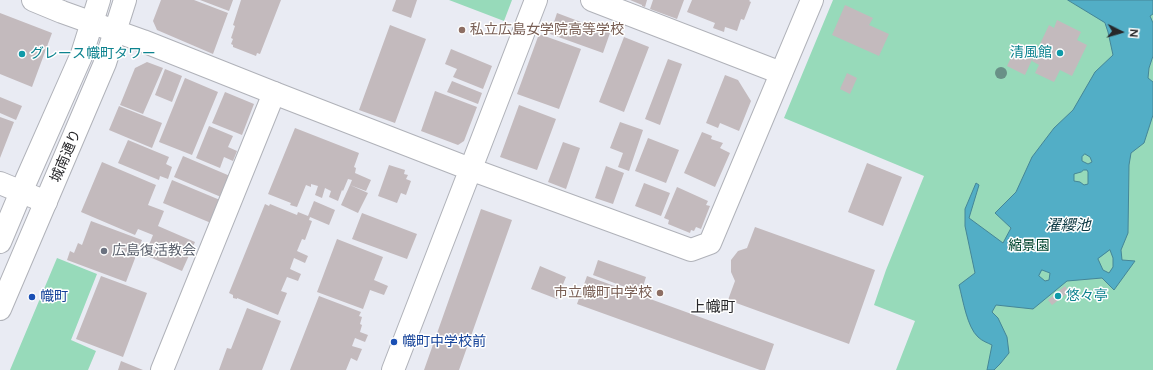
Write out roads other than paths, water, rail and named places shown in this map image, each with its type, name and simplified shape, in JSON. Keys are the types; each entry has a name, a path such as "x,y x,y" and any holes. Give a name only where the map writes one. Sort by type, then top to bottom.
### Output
{"street":[{"path":"33,0 143,41 470,169 690,250 710,243 812,0"},
{"name":"城南通り","path":"0,242 82,54 99,0"},
{"name":"城南通り","path":"0,309 105,63 125,0"},
{"path":"393,370 536,0"},
{"path":"592,0 781,72"},
{"path":"162,370 274,93"},
{"path":"0,183 46,202"}],"water":[{"name":"濯纓池","path":"1068,0 1153,0 1153,14 1150,16 1153,23 1153,56 1149,68 1148,78 1153,82 1153,115 1144,143 1131,153 1129,165 1128,233 1121,250 1122,260 1135,261 1114,290 1102,278 1067,281 1033,309 996,305 992,312 998,318 1007,337 1009,353 994,370 987,370 992,345 983,341 974,333 966,313 959,285 975,273 965,226 965,209 976,183 979,185 969,218 1003,243 1011,228 995,213 1016,192 1032,157 1054,128 1073,110 1095,72 1113,55 1105,23","holes":["1085,154 1090,157 1092,162 1088,164 1082,161 1082,157","1087,170 1088,184 1084,185 1080,182 1074,181 1074,174","1110,250 1113,258 1113,267 1109,273 1103,270 1098,259","1042,270 1050,273 1049,280 1045,281 1039,276"]}],"place":[{"name":"私立広島女学院高等学校","path":"462,30"},
{"name":"清風館","path":"1060,53"},
{"name":"グレース幟町タワー","path":"22,54"},
{"name":"広島復活教会","path":"104,251"},
{"name":"市立幟町中学校","path":"660,293"},
{"name":"悠々亭","path":"1058,296"},
{"name":"幟町","path":"32,297"},
{"name":"幟町中学校前","path":"394,342"}],"district":[{"name":"上幟町","path":"713,308"}],"park label":[{"name":"縮景園","path":"1029,246"}]}
